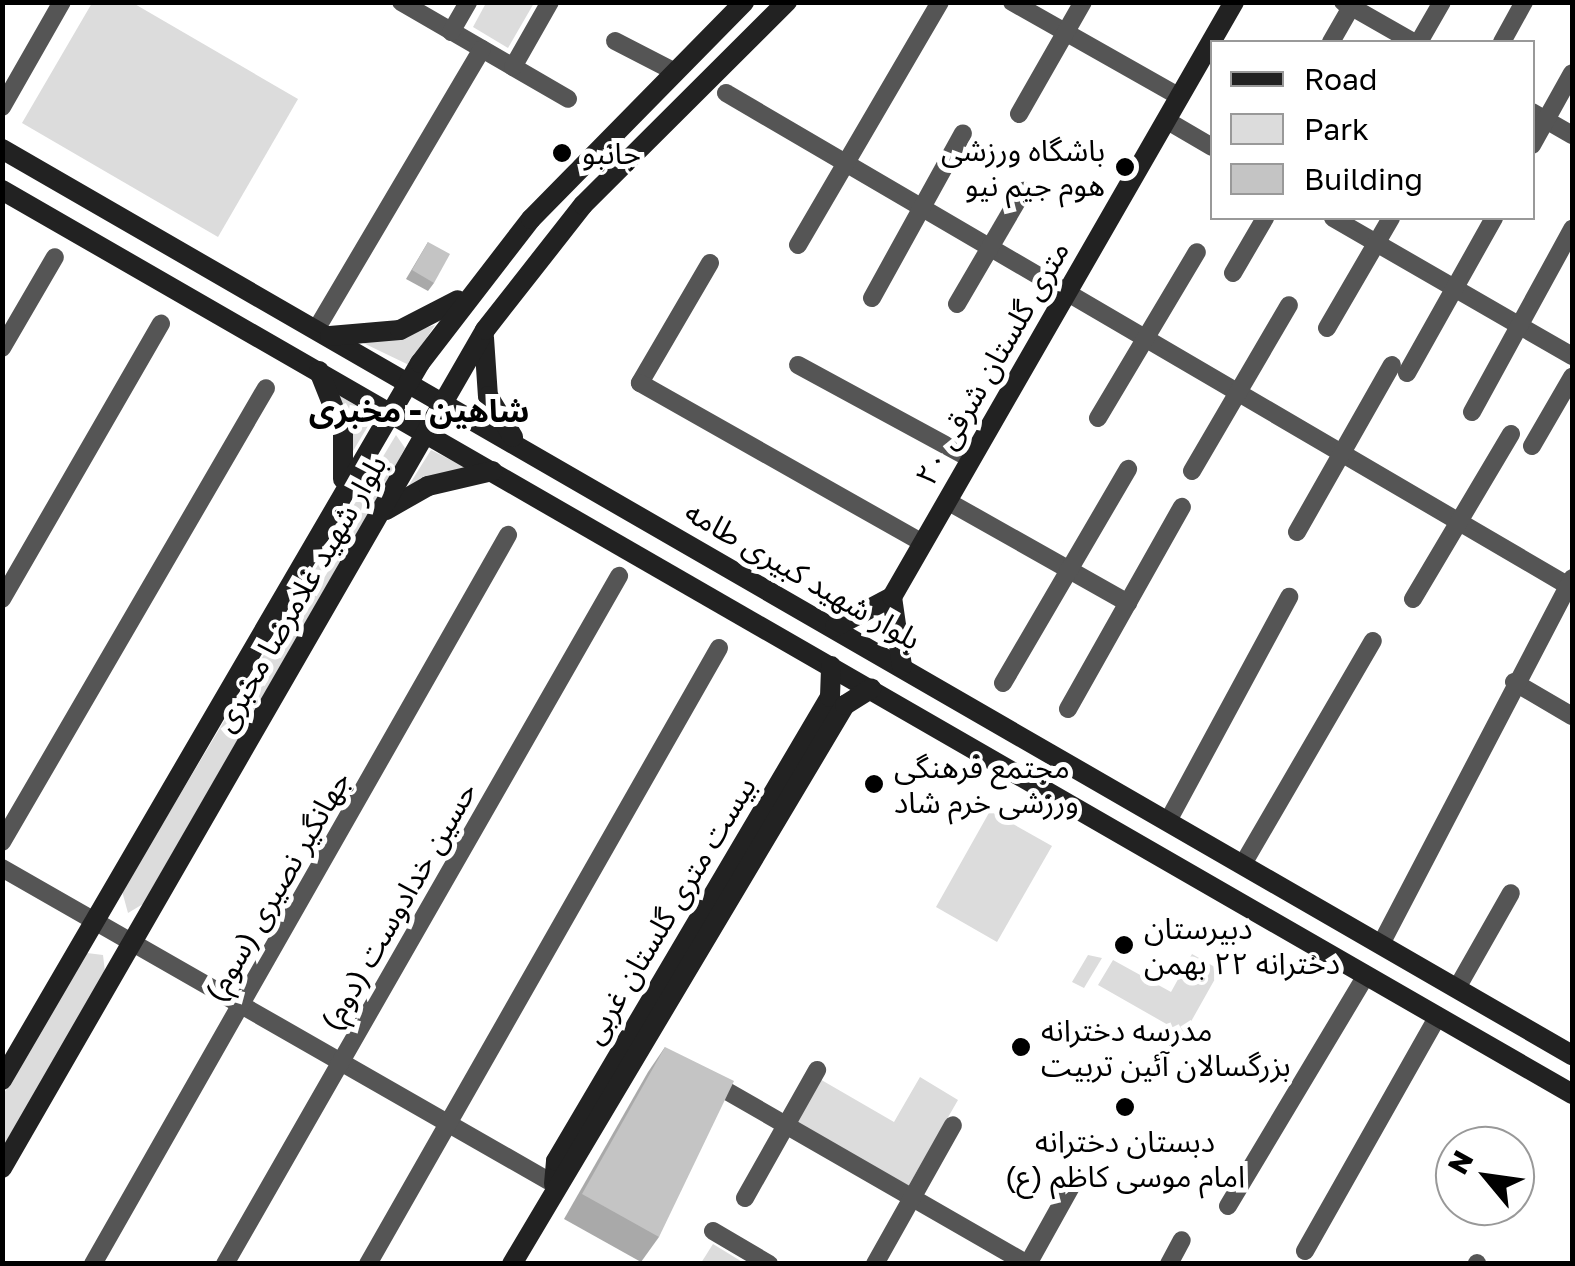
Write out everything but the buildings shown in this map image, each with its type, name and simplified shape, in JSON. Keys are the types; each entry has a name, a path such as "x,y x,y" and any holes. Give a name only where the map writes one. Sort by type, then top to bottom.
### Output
{"main road":[{"name":"بلوار شهید غلامرضا مخبری","path":"2,1080 96,922 340,490 408,380 472,290 673,71 744,2"},
{"name":"بلوار شهید غلامرضا مخبری","path":"2,1168 485,330 583,205 786,2"},
{"name":"۲۰ متری گلستان شرقی","path":"1212,40 1234,2"},
{"name":"۲۰ متری گلستان شرقی","path":"892,597 1210,44"},
{"name":"بلوار شهید کبیری طامه","path":"2,149 1572,1055"},
{"path":"2,190 1572,1094"},
{"path":"323,332 400,330 472,290"},
{"path":"485,330 488,396 516,443"},
{"path":"320,371 343,431 340,490"},
{"path":"380,514 428,486 492,471"},
{"path":"835,627 892,597 902,666"},
{"name":"بیست متری گلستان غربی","path":"645,1044 830,697 831,666"},
{"name":"بیست متری گلستان غربی","path":"512,1264 554,1184 645,1044 845,705 871,689"}],"street":[{"path":"2,106 62,2"},
{"path":"401,2 568,99"},
{"path":"452,32 468,2"},
{"path":"513,67 550,2"},
{"path":"798,244 940,2"},
{"path":"1012,2 1180,97"},
{"path":"1019,114 1083,2"},
{"path":"1417,40 1442,2"},
{"path":"1503,40 1524,2"},
{"path":"1332,40 1350,4 1413,40"},
{"path":"615,40 673,71"},
{"path":"323,332 482,49"},
{"path":"1572,73 1539,116 1572,135"},
{"path":"726,93 1458,522 1571,584 1514,682 1381,944"},
{"path":"1166,120 1210,147"},
{"path":"872,298 963,134"},
{"path":"957,304 1023,191"},
{"path":"1233,273 1265,220"},
{"path":"1337,220 1572,356"},
{"path":"1328,328 1390,220"},
{"path":"1296,532 1339,452 1399,369 1493,220"},
{"path":"1472,412 1570,235"},
{"path":"1098,418 1197,252"},
{"path":"2,348 56,257"},
{"path":"710,263 640,383 923,543"},
{"path":"1192,471 1288,305"},
{"path":"2,599 161,324"},
{"path":"798,365 971,459"},
{"path":"1532,446 1572,377"},
{"path":"2,842 266,388"},
{"path":"1413,599 1511,434"},
{"path":"1002,683 1128,469"},
{"path":"947,501 1128,604"},
{"path":"1068,709 1182,508"},
{"name":"جهانگیر نصیری (سوم)","path":"92,1264 508,535"},
{"name":"حسین خدادوست (دوم)","path":"225,1264 618,576"},
{"path":"1168,821 1290,597"},
{"path":"1243,864 1373,641"},
{"path":"368,1264 719,648"},
{"path":"1514,682 1572,716"},
{"path":"2,868 554,1184"},
{"path":"1456,988 1512,893"},
{"path":"1228,1206 1366,975"},
{"path":"1305,1251 1438,1016"},
{"path":"745,1198 817,1070"},
{"path":"692,1071 1028,1264 1072,1185"},
{"path":"874,1264 953,1125"},
{"path":"714,1231 769,1264"},
{"path":"1168,1264 1182,1240"}],"green space":[{"path":"92,3 133,3 298,99 218,237 22,123"},
{"path":"486,3 534,3 508,48 473,27"},
{"path":"435,325 409,365 357,340 395,337"},
{"path":"333,392 374,416 350,456"},
{"path":"396,435 405,448 395,467 143,904 128,913 122,891"},
{"path":"431,450 473,471 404,493"},
{"path":"990,811 1052,846 997,942 936,907"},
{"path":"87,953 103,955 105,972 3,1149 3,1095"},
{"path":"1192,954 1220,970 1184,1034 1098,985 1113,960 1171,992"},
{"path":"1088,955 1102,958 1084,988 1072,982"},
{"path":"920,1077 958,1100 906,1190 792,1124 818,1078 894,1122"},
{"path":"713,1244 744,1263 701,1263"}],"place":[{"name":"جانبو","path":"562,153"},
{"name":"باشگاه ورزشی هوم جیم نیو","path":"1125,167"},
{"name":"مجتمع فرهنگی ورزشی خرم شاد","path":"874,784"},
{"name":"دبیرستان دخترانه ۲۲ بهمن","path":"1124,945"},
{"name":"مدرسه دخترانه بزرگسالان آئین تربیت","path":"1021,1047"},
{"name":"دبستان دخترانه امام موسی کاظم (ع)","path":"1125,1107"}],"district":[{"name":"شاهین - مخبری","path":"419,410"}]}
